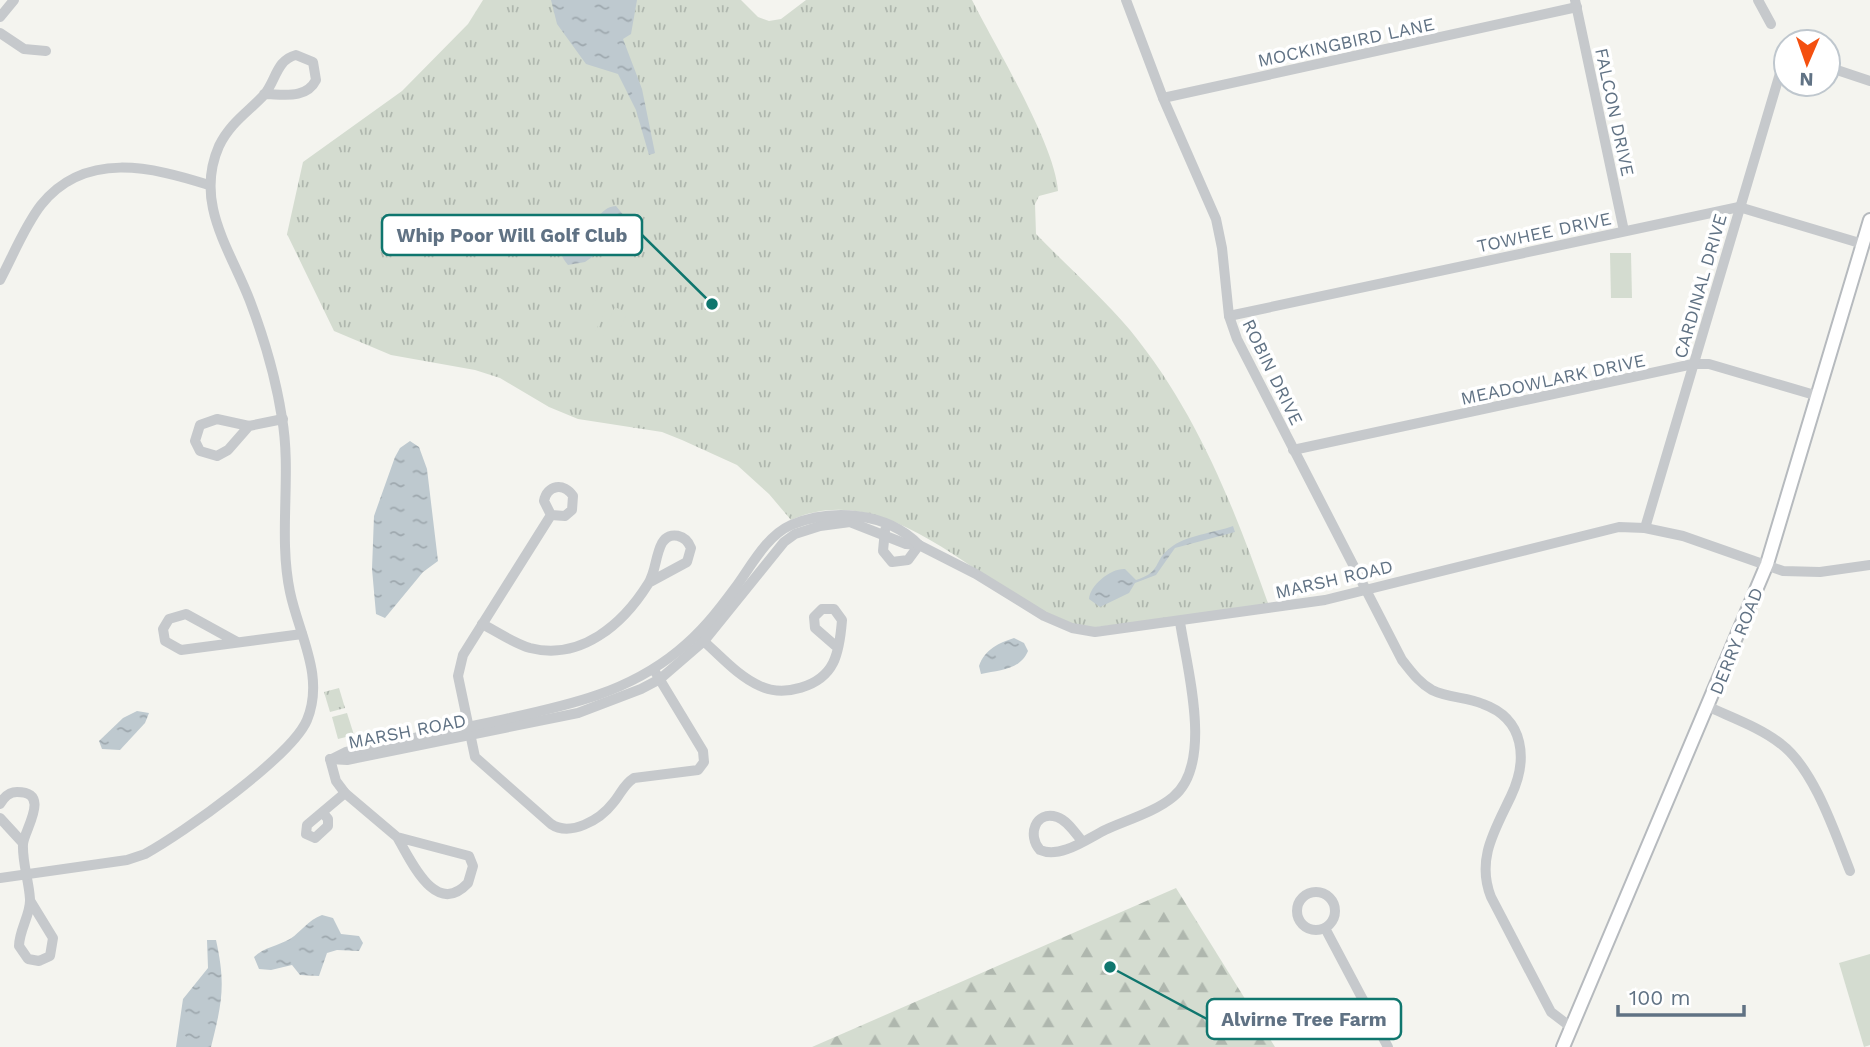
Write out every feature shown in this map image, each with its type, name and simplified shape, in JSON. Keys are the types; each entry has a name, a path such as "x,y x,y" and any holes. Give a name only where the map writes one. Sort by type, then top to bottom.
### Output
{"main road":[{"name":"DERRY ROAD","path":"1563,1047 1709,707 1767,564 1870,220"}],"street":[{"path":"0,17 14,0"},
{"name":"ROBIN DRIVE","path":"1126,0 1163,99 1216,219 1229,316 1237,338 1402,660 1419,680 1440,694 1482,703 1496,709 1515,728 1520,740 1522,765 1516,787 1488,847 1485,877 1491,897 1551,1012 1572,1028"},
{"path":"1758,0 1771,24"},
{"name":"MOCKINGBIRD LANE","path":"1163,99 1576,3"},
{"name":"FALCON DRIVE","path":"1576,3 1624,231"},
{"path":"0,33 24,49 46,51"},
{"path":"0,878 127,860 145,854 274,761 300,733 311,707 313,678 287,574 283,419 273,375 249,300 216,229 209,185 218,148 227,131 246,109 264,94 284,61 296,55 313,62 317,74 309,91 297,94 264,94"},
{"path":"1842,72 1870,81"},
{"name":"CARDINAL DRIVE","path":"1645,528 1772,98"},
{"path":"0,280 43,203 64,186 87,173 133,166 171,173 209,185"},
{"name":"TOWHEE DRIVE","path":"1229,316 1739,207 1863,244"},
{"name":"MEADOWLARK DRIVE","path":"1293,450 1693,364 1709,364 1818,396"},
{"path":"249,426 228,450 217,456 205,455 195,441 196,430 210,419 249,426 283,419"},
{"path":"551,515 482,624 460,666 458,687 467,731 480,765 555,827 573,829 611,807 626,783 634,778 692,773 701,766 705,756 657,674"},
{"name":"MARSH ROAD","path":"345,793 336,781 330,759 347,760 594,699 657,674 701,638 771,555 795,534 820,526 850,522 886,529 906,544 919,545 976,574 1044,617 1072,628 1095,632 1280,609 1604,529 1645,528 1700,541 1799,572 1870,565"},
{"path":"886,529 884,554 892,562 908,560 919,545"},
{"path":"482,624 529,648 567,650 601,636 629,609 650,582 663,542 671,536 685,539 691,553 687,562 650,582"},
{"path":"237,642 186,614 169,619 163,629 165,641 175,649 237,642 302,634"},
{"path":"1082,841 1064,821 1053,816 1041,819 1034,828 1033,840 1046,852 1058,852 1082,841 1167,802 1189,778 1196,743 1180,622"},
{"path":"701,638 752,682 780,691 801,688 820,677 833,662 838,648"},
{"path":"1709,707 1772,737 1794,756 1823,807 1850,870"},
{"path":"0,803 5,796 16,792 27,795 35,804 34,817 23,843 27,874 31,902 53,939 50,956 39,961 24,956 19,946 31,902"},
{"path":"323,813 345,793 397,837 433,890 448,894 468,883 473,866 466,854 397,837"},
{"path":"0,818 23,843"},
{"path":"1323,893 1332,900 1335,911 1326,930 1308,929 1299,920 1297,907 1303,897 1323,893"},
{"path":"1326,930 1388,1047"}],"green space":[{"path":"483,0 741,0 758,17 769,21 781,19 806,0 972,0 1036,122 1054,171 1058,191 1039,196 1035,204 1036,234 1130,330 1175,394 1212,462 1269,606 1089,628 1053,616 1016,596 944,548 907,528 870,514 831,510 791,520 769,494 737,465 682,440 662,432 578,419 549,407 500,378 475,370 391,355 334,331 287,234 303,162 402,91 468,24"},
{"path":"1610,253 1631,253 1632,298 1611,298"},
{"path":"596,299 608,305 595,332 583,326"},
{"path":"615,307 627,313 615,340 602,335"},
{"path":"339,688 345,708 330,712 324,692"},
{"path":"347,713 354,735 338,739 332,717"},
{"path":"1176,888 1275,1047 812,1047"},
{"path":"1870,954 1870,1045 1864,1047 1839,963"}],"water":[{"path":"551,0 637,0 631,34 623,39 642,89 655,153 649,155 636,110 618,74 586,64 557,24"},
{"path":"616,206 629,222 630,238 609,245 585,262 568,265 560,247 562,240 605,210"},
{"path":"410,441 419,447 427,469 438,561 423,572 385,618 376,614 372,569 374,516 395,457 400,448"},
{"path":"1233,526 1235,532 1175,548 1156,575 1135,583 1129,593 1100,607 1089,599 1093,588 1108,574 1125,569 1136,580 1144,577 1154,570 1170,548 1192,537"},
{"path":"1014,638 1024,643 1028,651 1020,662 1009,668 981,674 979,666 985,655"},
{"path":"137,711 149,713 145,723 120,750 102,749 99,741 123,718"},
{"path":"322,915 333,918 341,934 359,936 363,943 359,951 337,950 327,953 319,976 300,975 292,965 271,970 259,969 254,957 290,939"},
{"path":"207,940 216,940 222,982 211,1047 176,1047 183,999 208,968"}],"place":[{"name":"Whip Poor Will Golf Club","path":"712,304"},
{"name":"Alvirne Tree Farm","path":"1110,967"}]}
